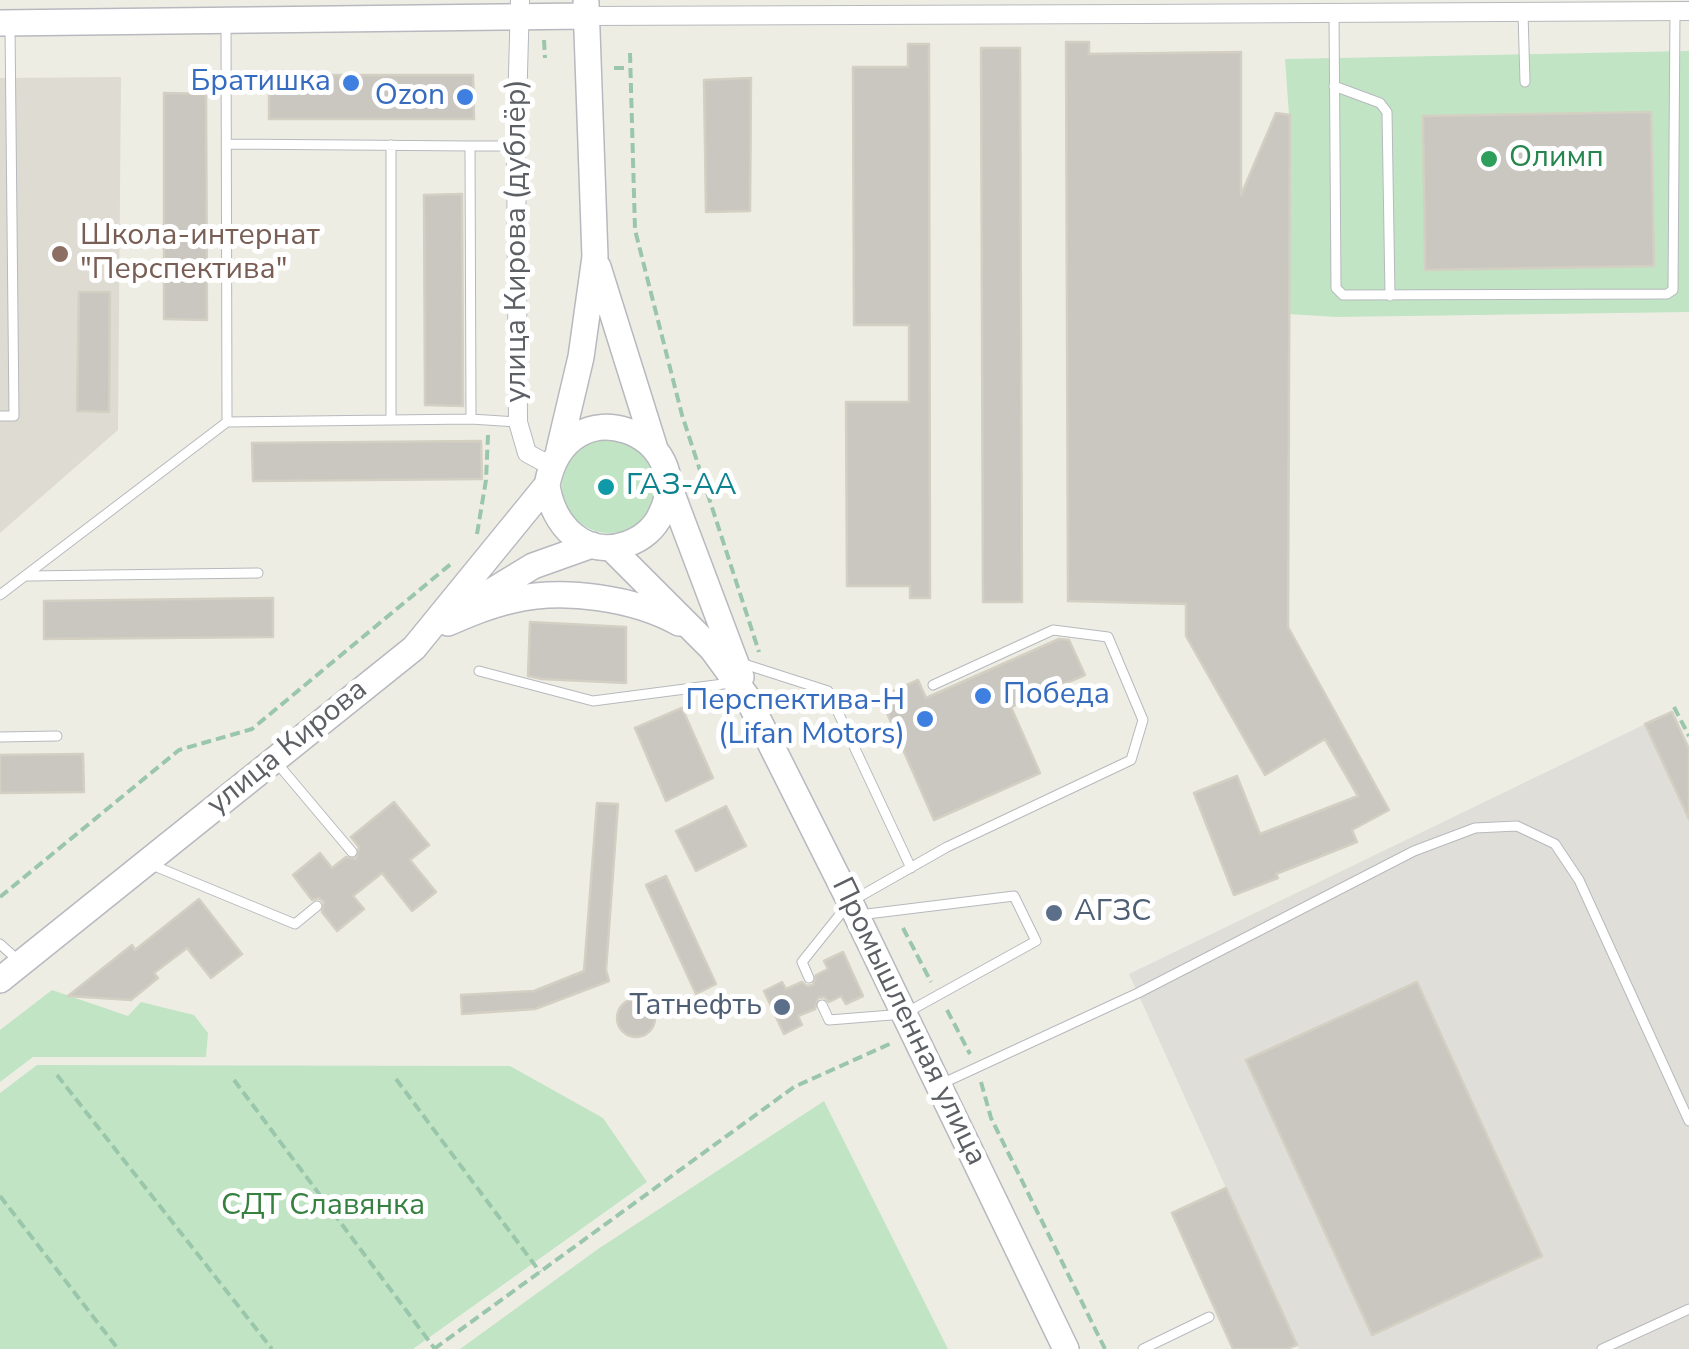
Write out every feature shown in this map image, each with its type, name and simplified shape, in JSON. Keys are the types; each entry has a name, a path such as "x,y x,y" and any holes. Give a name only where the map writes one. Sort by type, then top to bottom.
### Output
{"main road":[{"path":"5,23 586,8"},
{"name":"улица Кирова","path":"0,980 414,648 552,467 582,357 595,257 586,8"},
{"path":"595,257 655,449 745,675"},
{"path":"655,449 642,436 625,428 589,429 573,437 552,467 550,505 559,523 574,537 602,546 745,675"},
{"path":"414,648 503,582 533,566 602,546 630,544 646,534 659,520 668,483"},
{"path":"448,623 483,608 545,596 638,606 693,630"},
{"name":"Промышленная улица","path":"745,675 1066,1349"}],"street":[{"path":"586,8 1109,6 1334,13 1682,11"},
{"name":"улица Кирова (дублёр)","path":"520,8 516,146 518,422 527,453 552,467"}],"lane":[{"path":"1334,13 1336,288 1343,296 1390,296 1671,292 1675,286 1682,11"},
{"path":"1523,12 1525,82"},
{"path":"216,17 228,144 227,422"},
{"path":"0,416 14,416 5,23"},
{"path":"1334,86 1380,102 1387,112 1390,296"},
{"path":"228,144 516,146"},
{"path":"391,145 391,420"},
{"path":"470,146 471,419"},
{"path":"0,280 12,280"},
{"path":"0,595 227,422 518,422"},
{"path":"25,576 258,573"},
{"path":"809,978 802,962 854,909 910,868 947,847 1131,760 1142,720 1108,637 1053,630 933,685"},
{"path":"479,671 593,701 745,675 828,691 910,868"},
{"path":"0,737 57,736"},
{"path":"274,759 352,852"},
{"path":"938,1085 1138,994 1414,850 1475,828 1517,826 1555,844 1580,880 1689,1121"},
{"path":"144,862 296,924 317,906"},
{"path":"822,1005 829,1020 908,1024 1036,942 1014,896 854,909"},
{"path":"0,944 21,962"},
{"path":"1602,1349 1689,1309"},
{"path":"1143,1349 1208,1317"}],"path":[{"path":"544,40 544,58"},
{"path":"630,53 635,230 745,675"},
{"path":"614,68 630,68"},
{"path":"476,539 486,480 488,420"},
{"path":"0,896 179,750 252,729 458,558"},
{"path":"1674,707 1689,736"},
{"path":"903,928 931,982"},
{"path":"947,1010 977,1067 991,1118 1105,1349"},
{"path":"234,1080 434,1349 794,1086 908,1024"},
{"path":"57,1076 272,1349"},
{"path":"396,1080 540,1272"},
{"path":"0,1196 118,1349"}],"shaded area":[{"name":"Школа-интернат \"Перспектива\"","path":"121,77 118,430 0,533 0,78"},
{"path":"1666,714 1689,763 1689,1349 1299,1349 1129,974"}],"green space":[{"name":"Олимп","path":"1689,51 1689,312 1336,317 1289,314 1289,115 1285,59"},
{"path":"609,439 627,443 642,453 652,468 656,486 652,504 642,519 627,529 609,533 591,529 576,519 566,504 562,486 566,468 576,453 591,443"},
{"path":"52,990 128,1016 141,1002 194,1015 208,1033 206,1057 33,1057 0,1082 0,1030"},
{"name":"СДТ Славянка","path":"37,1065 510,1066 603,1118 647,1182 413,1349 0,1349 0,1093"},
{"path":"824,1101 948,1349 460,1349 598,1249"}],"building":[{"path":"1066,42 1089,42 1089,54 1241,52 1241,195 1276,113 1290,115 1288,627 1389,810 1352,830 1357,842 1234,895 1194,793 1237,776 1260,834 1358,796 1325,739 1265,775 1186,636 1186,604 1068,601"},
{"path":"908,44 929,44 930,598 910,598 910,586 847,586 846,402 909,402 909,325 854,325 853,67 908,67"},
{"path":"981,48 1020,48 1022,602 983,602"},
{"path":"269,75 473,75 474,119 269,119"},
{"path":"751,78 750,211 706,212 704,80"},
{"path":"164,93 206,94 207,320 164,319"},
{"name":"Олимп","path":"1651,112 1654,266 1425,270 1423,116"},
{"path":"462,194 463,406 425,405 424,195"},
{"path":"79,292 110,292 109,412 77,411"},
{"path":"481,441 482,479 253,481 252,443"},
{"path":"273,598 273,637 44,639 44,601"},
{"path":"530,622 626,627 626,683 528,676"},
{"path":"1059,639 1069,640 1085,675 1011,707 1040,773 934,820 880,697 918,680 926,698"},
{"path":"682,708 713,778 666,801 635,728"},
{"path":"1672,712 1689,749 1689,819 1645,724"},
{"path":"83,754 84,792 0,793 0,755"},
{"path":"394,802 429,845 410,860 436,892 412,911 382,873 353,896 364,909 337,931 322,912 324,902 319,898 312,900 293,875 320,853 332,868 346,857 356,859 359,847 351,837"},
{"path":"597,803 618,804 606,970 609,981 535,1009 462,1014 461,995 534,991 584,971"},
{"path":"726,806 746,846 696,871 676,831"},
{"path":"666,876 716,984 696,994 646,885"},
{"path":"199,899 242,954 211,978 187,948 154,973 158,978 131,1000 68,996 132,945 135,950"},
{"path":"843,952 863,996 846,1004 841,996 829,1002 818,998 815,1009 798,1016 802,1025 784,1034 764,991 782,982 786,989 802,982 813,985 816,975 828,969 824,961"},
{"path":"1417,982 1542,1256 1372,1335 1246,1060"},
{"path":"636,999 650,1004 655,1018 650,1032 636,1037 622,1032 617,1018 622,1004"},
{"path":"1226,1188 1297,1345 1287,1349 1233,1349 1172,1213"}],"place":[{"name":"Братишка","path":"351,83"},
{"name":"Ozon","path":"465,97"},
{"name":"Олимп","path":"1489,159"},
{"name":"Школа-интернат \"Перспектива\"","path":"60,254"},
{"name":"ГАЗ-АА","path":"606,487"},
{"name":"Победа","path":"983,696"},
{"name":"Перспектива-Н (Lifan Motors)","path":"925,719"},
{"name":"АГЗС","path":"1054,913"},
{"name":"Татнефть","path":"782,1007"}]}
